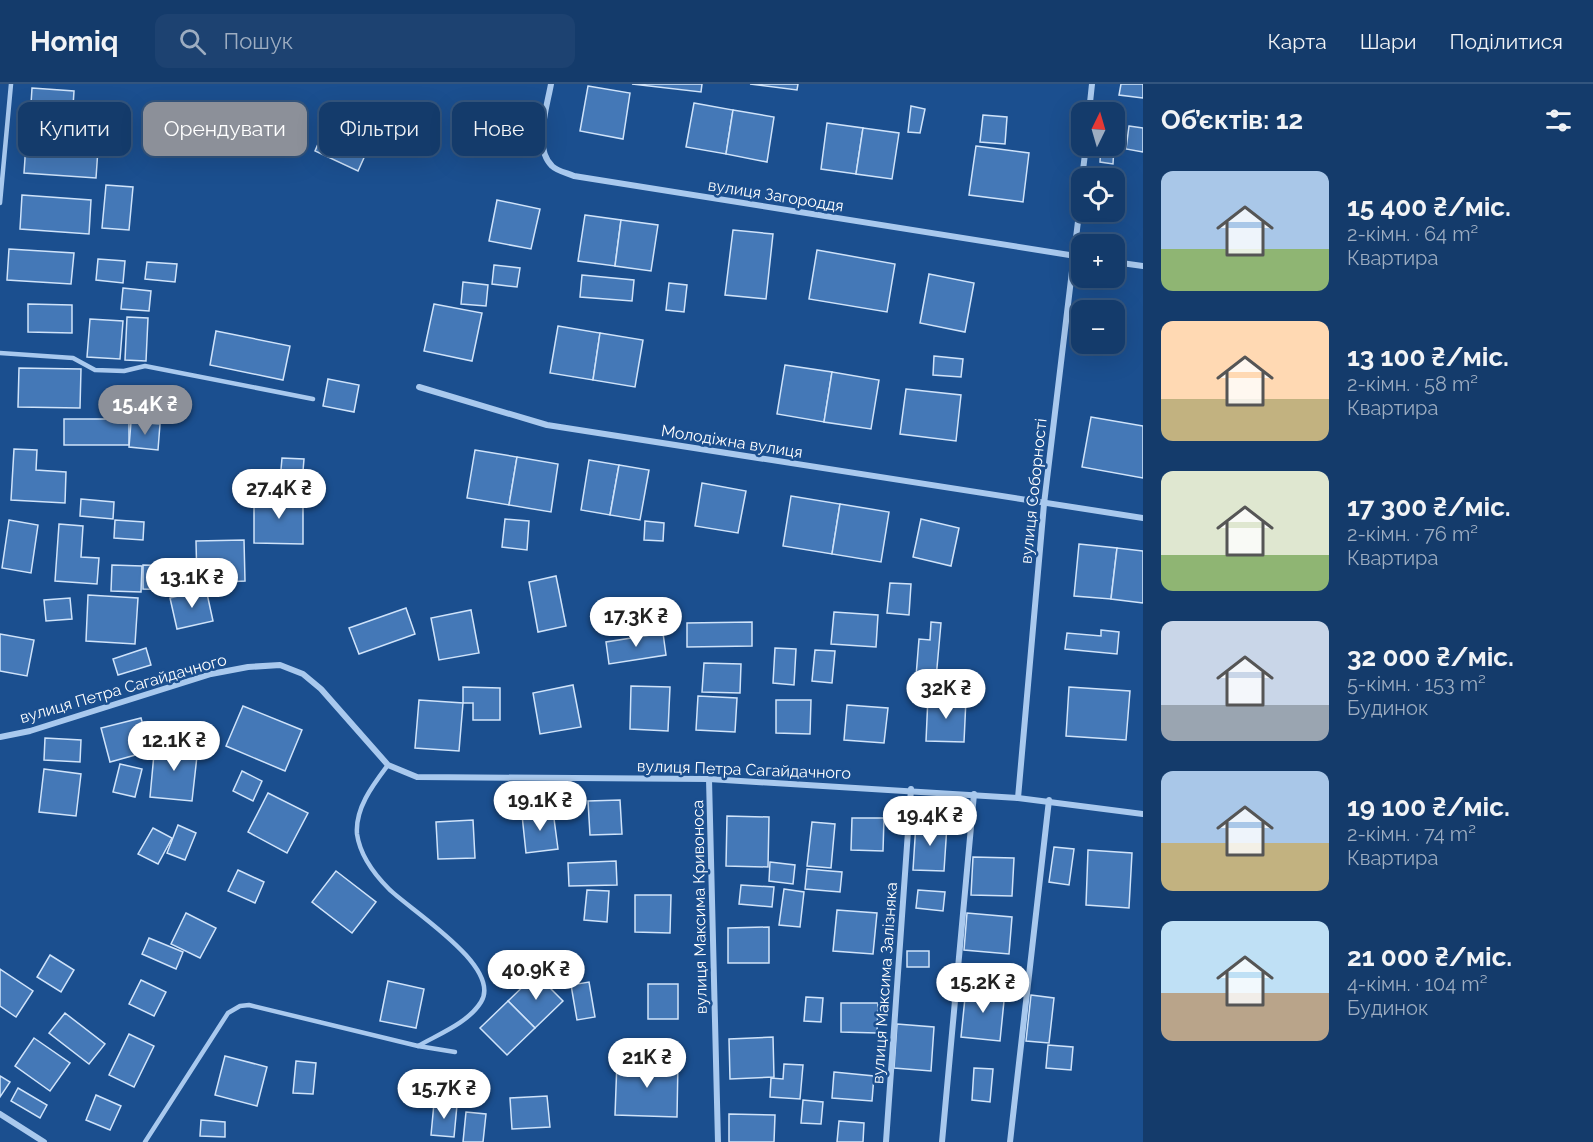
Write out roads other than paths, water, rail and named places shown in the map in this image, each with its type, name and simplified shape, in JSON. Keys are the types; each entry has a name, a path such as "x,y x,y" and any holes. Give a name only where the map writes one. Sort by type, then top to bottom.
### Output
{"street":[{"name":"вулиця Загороддя","path":"551,84 543,144 545,156 553,167 574,176 1071,256"},
{"path":"1090,102 1092,84"},
{"path":"1125,264 1143,266"},
{"name":"вулиця Соборності","path":"1018,798 1044,504 1074,288"},
{"name":"Молодіжна вулиця","path":"420,387 547,425 1143,518"},
{"name":"вулиця Петра Сагайдачного","path":"0,737 30,731 211,674 248,667 280,665 303,674 321,689 388,765 429,779 709,779 974,794 1048,800 1143,814"},
{"name":"вулиця Максима Кривоноса","path":"709,779 718,1142"},
{"name":"вулиця Максима Залізняка","path":"886,1142 911,789"},
{"path":"942,1142 974,794"},
{"path":"1011,1142 1048,800"},
{"path":"0,1114 44,1142"}],"lane":[{"path":"0,203 11,84"},
{"path":"0,353 73,357 95,370 124,371 145,366 313,399"},
{"path":"388,765 371,788 358,818 357,834 362,851 372,869 389,889 463,951 477,969 484,985 482,1000 470,1015 417,1046"},
{"path":"145,1142 228,1013 240,1006 249,1005 417,1046 455,1052"}]}
